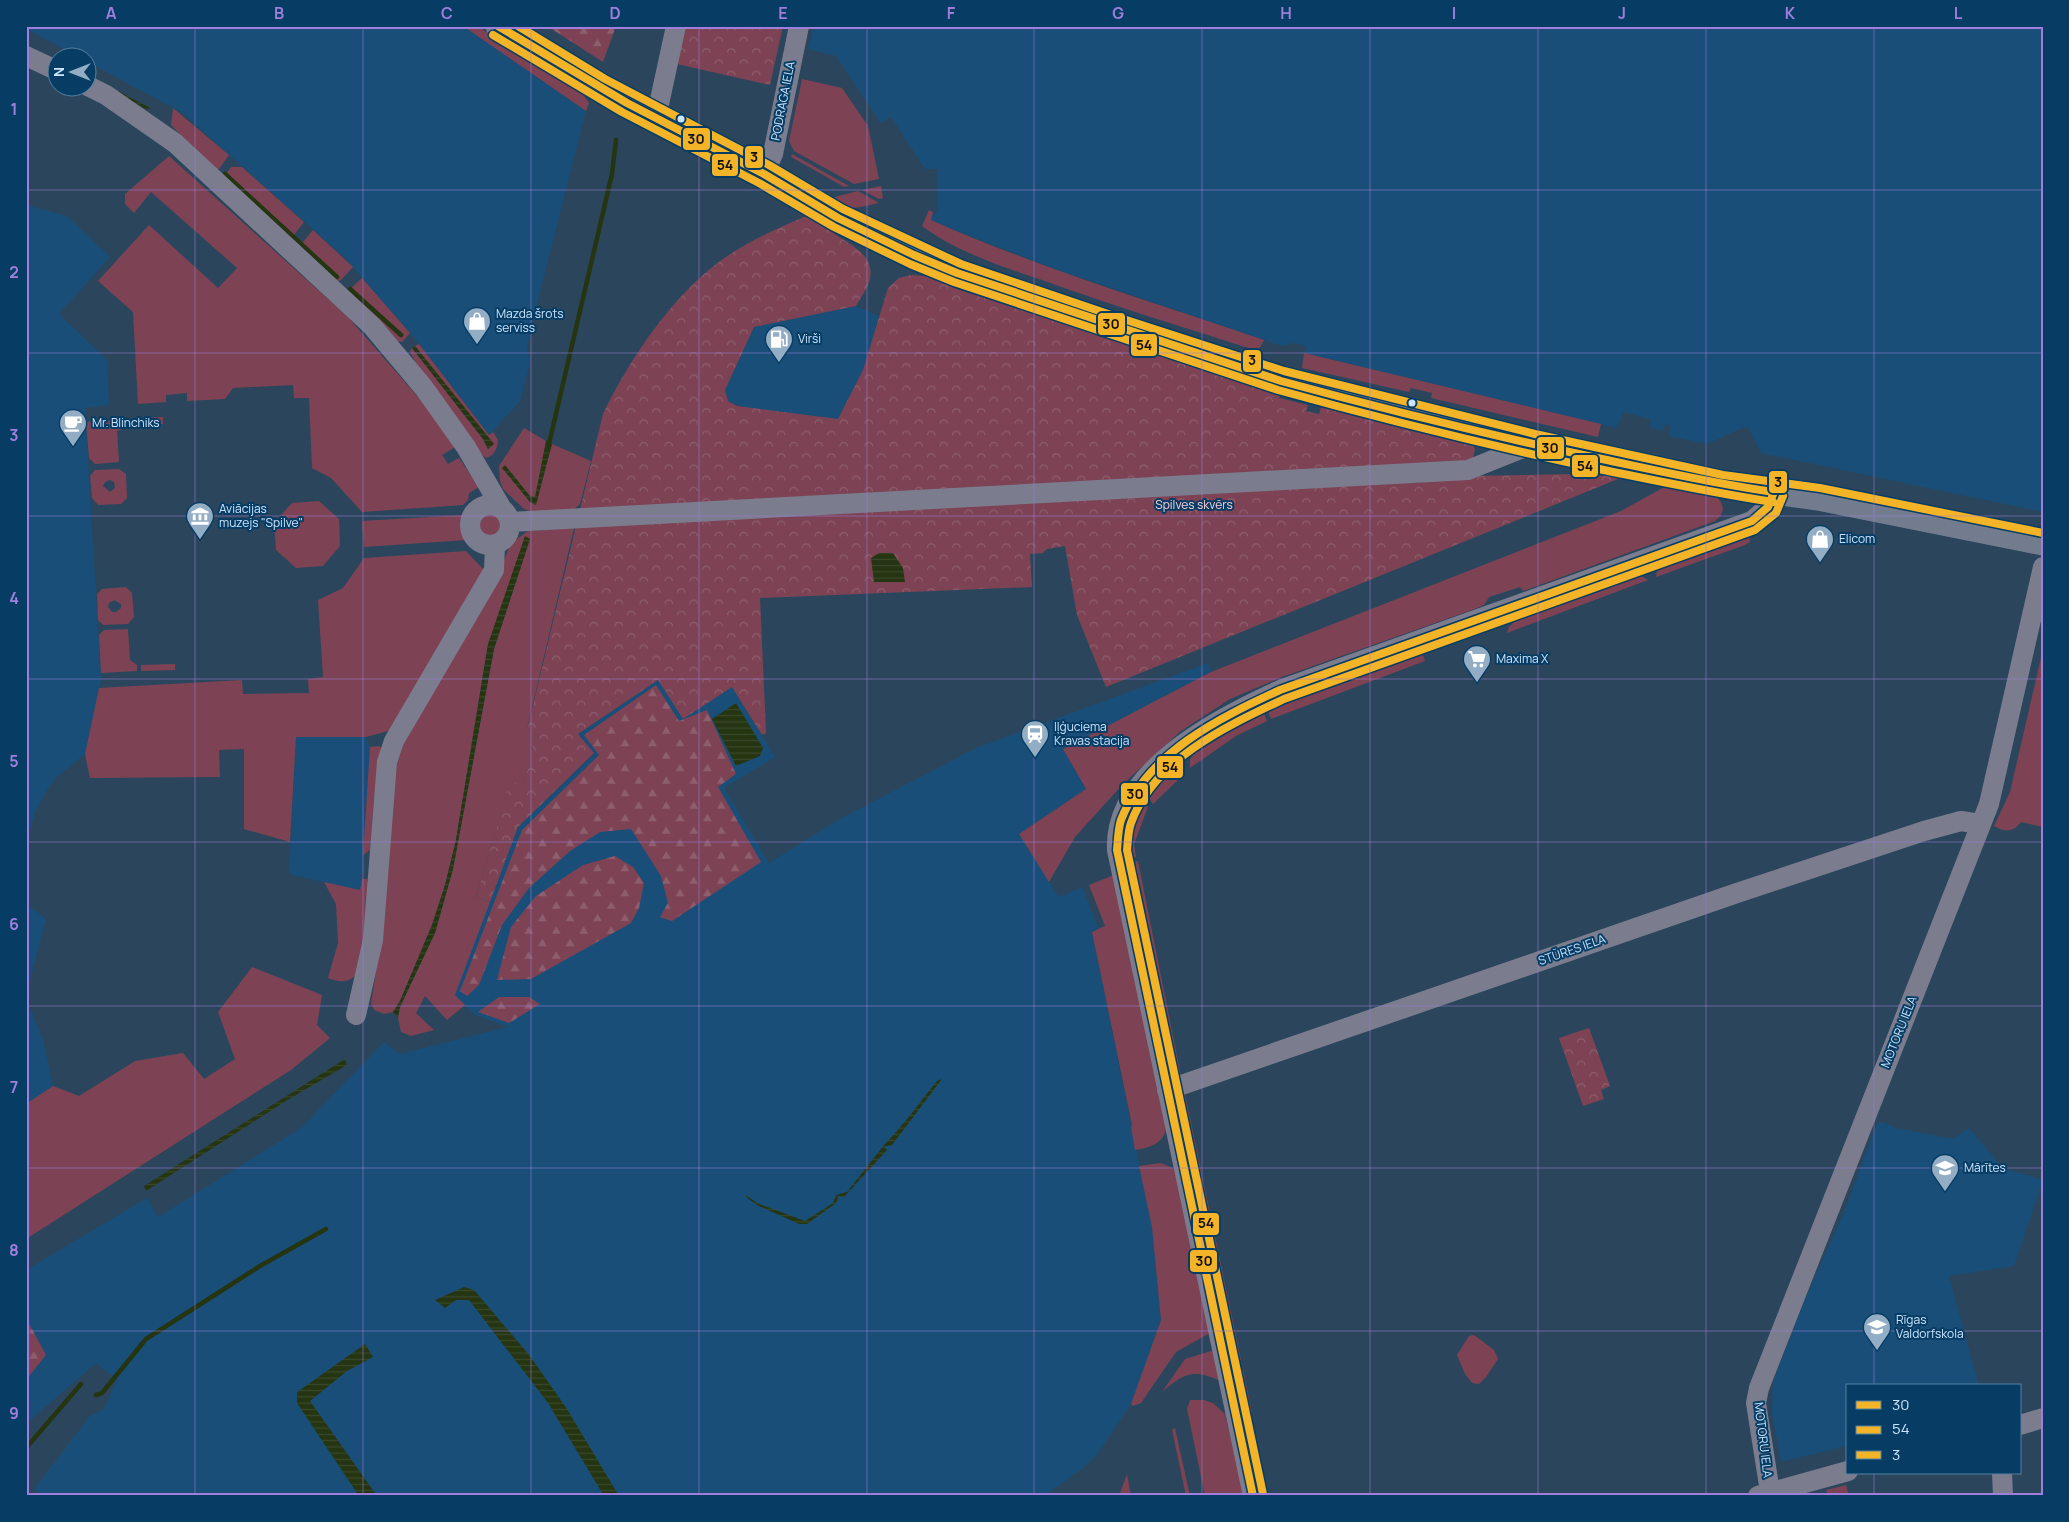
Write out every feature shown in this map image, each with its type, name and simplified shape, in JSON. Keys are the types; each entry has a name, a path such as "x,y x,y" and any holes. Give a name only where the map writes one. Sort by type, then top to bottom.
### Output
{"main road":[{"path":"498,26 600,88 764,174 838,218 957,274 1281,381 1533,444 1721,485 1818,498 2043,544"}],"street":[{"path":"656,118 676,26"},
{"name":"PODRAGA IELA","path":"764,174 773,154 799,26"},
{"path":"26,56 48,66"},
{"path":"98,91 176,143 372,326 424,388 466,448 506,515 507,536 494,545 485,545 476,540 471,532 470,522 474,513 484,506 496,506 506,515 1468,470 1533,444"},
{"path":"1253,1496 1117,850 1116,833 1120,816 1130,796 1139,785 1178,749 1237,710 1280,690 1752,521 1768,507 1774,492"},
{"path":"356,1015 373,940 388,762 394,741 494,570 494,545"},
{"name":"MOTORU IELA","path":"1764,1494 1756,1403 1759,1388 1989,804 2043,568"},
{"name":"STŪRES IELA","path":"1167,1090 1737,893 1924,831 1961,821 1980,824"},
{"path":"2022,1424 2043,1418"},
{"path":"1764,1494 1846,1472"},
{"path":"2002,1474 2004,1496"}],"shaded area":[{"path":"26,26 463,26 586,111 533,319 527,347 530,362 520,401 489,435 416,340 344,257 181,112 98,67 98,48 62,48 26,29"},
{"path":"814,26 2043,26 2043,512 1761,453 1749,428 1742,428 1707,444 1669,436 1670,425 1665,424 1663,431 1649,427 1651,420 1624,412 1616,428 1304,353 1306,346 1294,343 1282,346 1066,273 961,233 930,220 938,210 937,169 925,169 891,117 881,123 836,56 808,49"},
{"path":"98,80 150,108 148,110 98,83"},
{"path":"26,205 67,216 110,257 59,314 107,360 109,405 85,408 101,681 85,754 58,776 47,790 35,812 27,843"},
{"path":"856,306 879,316 863,370 838,419 745,408 728,401 725,390 754,327"},
{"path":"415,346 494,444 488,449 483,439 412,348"},
{"path":"546,441 552,444 536,505 530,502 502,468 505,465 530,496 535,497"},
{"path":"525,536 530,539 494,649 453,869 435,933 400,1007 398,1017 393,1012 400,1001 432,925 445,885 456,840 488,644"},
{"path":"879,553 893,553 903,568 905,582 874,582 871,558"},
{"path":"1208,663 1211,672 1063,749 1086,789 1019,834 1059,897 1082,887 1099,930 1092,932 1152,1227 1161,1320 1133,1401 1097,1455 1082,1469 1044,1496 40,1496 34,1489 90,1416 104,1409 117,1380 96,1363 26,1424 26,1380 46,1355 26,1318 26,1270 147,1198 158,1217 301,1128 384,1042 400,1054 508,1027 475,1015 454,995 518,827 594,754 578,734 658,679 732,687 775,757 724,788 769,863 838,820 976,748"},
{"path":"736,703 763,748 760,756 736,766 712,719"},
{"path":"296,737 366,737 371,752 361,891 289,874"},
{"path":"26,903 46,919 31,976 28,1003 43,1040 53,1086 26,1104"},
{"path":"345,1059 347,1065 289,1099 146,1191 144,1186"},
{"path":"942,1079 892,1145 884,1147 887,1150 844,1197 839,1196 836,1203 807,1224 799,1224 757,1205 746,1197 746,1195 757,1203 805,1221 833,1203 836,1195 847,1192 937,1081"},
{"path":"1882,1122 1897,1128 1953,1139 1969,1128 2003,1168 2043,1180 2014,1266 1949,1276 1978,1384 1846,1384 1846,1446 1781,1462 1772,1413 1773,1382 1805,1299 1843,1215 1877,1124"},
{"path":"464,1287 474,1290 530,1356 567,1409 619,1496 604,1496 548,1403 469,1300 456,1300 445,1308 435,1300"},
{"path":"365,1344 373,1357 347,1371 310,1401 377,1496 359,1496 297,1403 297,1392"}],"green space":[{"path":"463,26 477,26 582,93 589,103 586,111"},
{"path":"547,26 616,26 603,62"},
{"path":"686,26 783,26 770,85 677,64"},
{"path":"802,79 842,88 868,126 879,179 854,184 794,151 789,141"},
{"path":"173,108 229,155 219,169 214,169 171,125"},
{"path":"792,154 849,186 844,187 793,158"},
{"path":"169,156 347,316 426,406 457,446 442,455 448,464 459,458 479,487 469,493 468,500 463,505 362,512 331,478 312,468 309,398 294,398 293,385 233,388 225,399 187,401 187,393 166,395 166,402 138,404 133,312 98,281 149,225 218,288 237,268 151,192 134,213 125,204 125,194"},
{"path":"231,167 242,167 304,222 293,236 286,237 223,179"},
{"path":"881,186 883,198 879,199 862,190"},
{"path":"858,191 879,203 854,208 842,206 831,198"},
{"path":"929,210 933,212 931,220 1013,254 1264,340 1258,351 1123,308 995,264 964,251 922,226"},
{"name":"Spilves skvērs","path":"811,214 864,256 870,270 869,282 856,306 754,327 725,390 728,401 737,406 838,419 863,370 888,288 899,278 911,275 924,276 968,293 1007,300 1280,394 1279,398 1308,405 1306,411 1319,414 1322,404 1471,441 1475,449 1469,476 1576,474 1623,477 1106,687 1077,615 1065,546 1047,549 1043,553 1030,554 1032,587 760,598 766,733 762,735 732,687 683,719 658,680 578,734 594,753 518,827 490,902 476,897 510,782 524,785 536,732 527,730 603,414 639,350 687,290 705,273 733,252 766,234"},
{"path":"313,230 353,267 341,280 335,282 299,247"},
{"path":"362,278 410,333 402,342 397,341 351,295 350,289"},
{"path":"419,344 489,435 493,432 498,440 492,455 486,458 481,454 420,371 410,352 412,348 483,439 488,449 493,444 415,346"},
{"path":"1304,353 1601,424 1598,437 1431,398 1432,393 1411,388 1409,392 1302,368"},
{"path":"163,417 163,424 128,425 128,419"},
{"path":"121,420 122,429 117,431 119,462 95,464 89,458 86,422"},
{"path":"524,428 546,441 536,497 530,497 505,465 530,502 535,504 552,444 591,461 580,504 572,511 532,512 524,509 503,489 500,481 499,466"},
{"path":"119,469 126,474 127,498 121,504 98,505 92,498 90,476 95,470","holes":["110,480 114,482 115,488 110,492 103,486 105,482"]},
{"path":"1668,485 1714,495 1722,505 1721,515 1715,521 1523,591 1520,587 1489,597 1484,605 1472,610 1282,677 1230,699 1181,731 1123,784 1075,837 1049,882 1019,834 1086,789 1063,749 1211,672 1621,511"},
{"path":"319,501 339,519 340,546 323,566 296,568 276,550 274,523 292,503"},
{"path":"484,513 494,513 501,520 501,530 494,537 484,537 477,530 477,520"},
{"path":"463,515 466,540 364,547 362,521"},
{"path":"574,528 527,729 536,732 524,786 510,783 476,897 490,902 455,995 465,1005 447,1020 425,996 416,1013 434,1030 411,1036 401,1032 398,1017 400,1007 435,933 453,869 494,649 530,539 488,644 456,840 445,885 432,925 400,1001 393,1012 384,1014 374,1010 371,1003 379,953 389,791 402,747 497,577 511,543 528,531"},
{"path":"1749,534 1750,542 1745,545 1656,577 1657,571 1663,566"},
{"path":"466,551 486,572 392,730 366,737 296,737 290,842 244,829 244,749 219,750 220,777 90,778 85,754 99,688 242,680 243,694 309,693 308,679 323,677 318,600 343,588 364,558"},
{"path":"1640,575 1648,580 1507,633 1509,627 1517,619"},
{"path":"126,587 132,593 134,617 128,624 103,625 98,620 97,594 102,589","holes":["114,600 121,604 121,608 116,612 112,612 108,607 109,603"]},
{"path":"128,629 130,660 137,665 137,671 101,673 99,635 104,630"},
{"path":"2043,649 2043,827 2021,822 2012,830 2005,830 1994,826 2010,792"},
{"path":"1422,653 1425,661 1271,719 1267,709"},
{"path":"175,664 175,670 141,671 141,665"},
{"path":"656,685 679,721 707,710 736,774 718,787 761,862 672,921 660,917 668,903 661,876 631,829 600,832 570,851 529,888 502,925 479,985 467,996 460,991 522,830 599,755 584,735"},
{"path":"1263,710 1267,721 1236,736 1190,768 1191,758 1197,749 1224,730"},
{"path":"379,746 383,749 374,799 370,850 363,855 370,747"},
{"path":"1175,772 1183,775 1153,804 1147,795 1165,776"},
{"path":"1142,799 1148,807 1134,844 1136,857 1126,859 1129,828"},
{"path":"615,856 633,867 644,883 639,908 631,923 531,979 497,980 511,927 536,896 583,865"},
{"path":"1138,861 1181,1076 1172,1070 1127,863"},
{"path":"1114,875 1166,1128 1165,1133 1155,1144 1135,1150 1132,1125 1092,932 1105,926 1089,885"},
{"path":"362,879 367,879 368,883 366,930 360,965 357,973 351,979 340,981 328,978 338,943 336,904 324,882 360,890"},
{"path":"252,967 322,995 317,1025 330,1038 291,1070 26,1239 26,1104 53,1086 79,1096 135,1061 183,1053 204,1079 235,1059 218,1012"},
{"path":"499,997 529,997 540,1004 509,1023 478,1012"},
{"path":"1589,1028 1610,1086 1601,1090 1604,1099 1583,1106 1559,1038"},
{"path":"1185,1094 1241,1360 1234,1357 1180,1099"},
{"path":"1161,1163 1173,1168 1177,1175 1210,1333 1176,1352 1141,1403 1133,1406 1131,1404 1161,1320 1152,1227 1139,1166"},
{"path":"26,1318 46,1355 26,1380"},
{"path":"1474,1335 1494,1350 1498,1359 1479,1384 1472,1383 1465,1374 1457,1355 1469,1336"},
{"path":"1211,1351 1214,1352 1220,1378 1218,1380 1201,1374 1188,1375 1176,1381 1162,1392 1185,1359"},
{"path":"1243,1369 1252,1413 1249,1414 1237,1385 1237,1379"},
{"path":"1190,1400 1204,1400 1213,1403 1225,1414 1244,1496 1205,1496 1187,1409"},
{"path":"1175,1428 1190,1496 1186,1496 1172,1430"},
{"path":"1127,1474 1131,1496 1119,1496"},
{"path":"1846,1485 1849,1496 1828,1496 1826,1490"}],"waterway":[{"path":"548,448 612,174 616,140"},
{"path":"225,174 337,277"},
{"path":"350,289 401,335"},
{"path":"96,1395 102,1393 146,1339 260,1266 326,1229"},
{"path":"26,1448 81,1384"}],"transit line":[{"name":"30","path":"498,26 627,103 764,174 838,218 914,255 957,273 1281,381 1321,392 1562,450 1688,477 1774,492"},
{"name":"3","path":"518,26 605,79 769,165 843,209 961,264 1114,316 1284,371 1535,434 1723,475 1820,488 2043,533"},
{"name":"54","path":"493,35 622,112 759,183 834,227 910,264 954,282 1278,390 1317,401 1594,468 1728,495 1773,502"},
{"name":"30","path":"1253,1496 1117,850 1121,820 1133,796 1148,775 1187,740 1233,713 1280,690 1752,521 1768,507 1774,492"},
{"name":"54","path":"1263,1494 1127,850 1130,826 1142,800 1157,780 1174,763 1195,747 1239,721 1284,699 1755,530 1776,513 1783,496"}],"place":[{"name":"Mazda šrots serviss","path":"477,345"},
{"name":"Virši","path":"779,363"},
{"name":"Mr. Blinchiks","path":"73,447"},
{"name":"Aviācijas muzejs \"Spilve\"","path":"200,540"},
{"name":"Elicom","path":"1820,563"},
{"name":"Maxima X","path":"1477,683"},
{"name":"Iļģuciema Kravas stacija","path":"1035,758"},
{"name":"Mārītes","path":"1945,1192"},
{"name":"Rīgas Valdorfskola","path":"1877,1351"}]}
